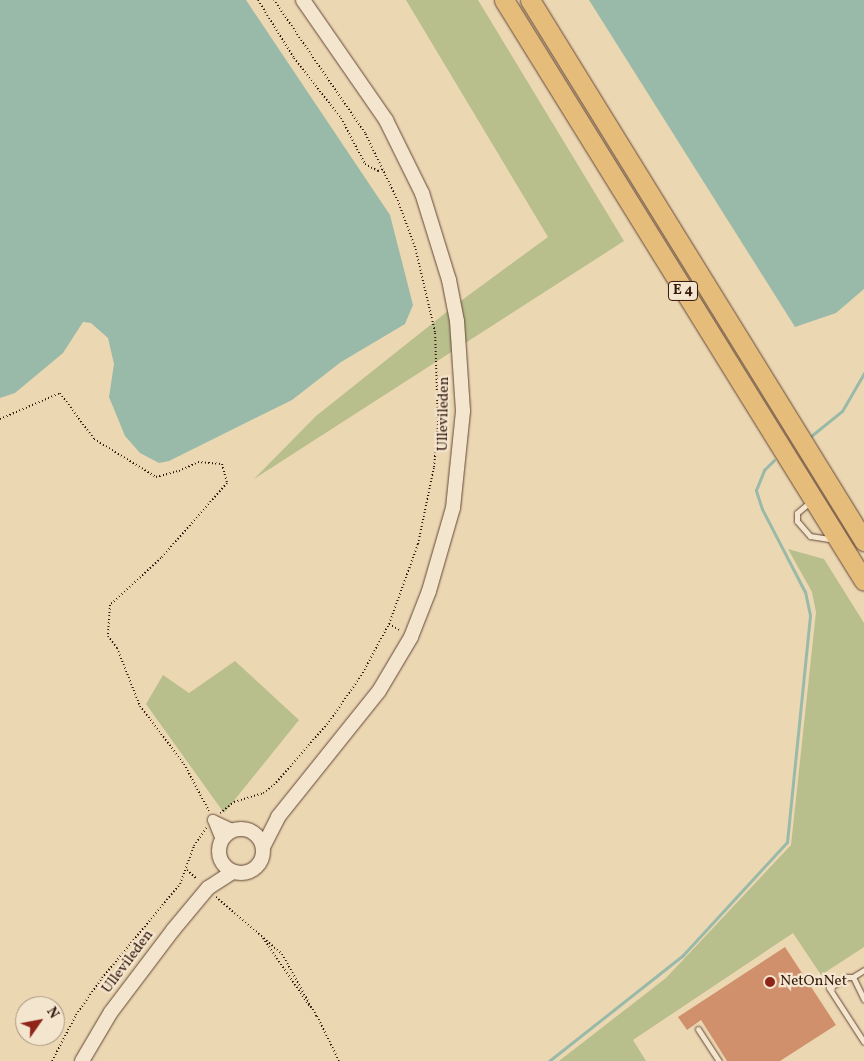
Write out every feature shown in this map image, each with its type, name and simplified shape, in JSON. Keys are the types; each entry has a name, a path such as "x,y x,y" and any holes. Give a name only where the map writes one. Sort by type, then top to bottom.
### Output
{"highway":[{"name":"E 4","path":"504,0 822,494 864,541"},
{"name":"E 4","path":"530,0 822,494 839,541 864,581"}],"main road":[{"name":"Ullevileden","path":"263,847 278,817 379,691 411,637 429,591 453,508 463,411 460,346 450,280 422,194 386,120 303,0"},
{"name":"Ullevileden","path":"252,832 278,817"},
{"path":"234,830 252,832 263,847 262,858 255,868 245,873 233,872 220,859 221,840 234,830"},
{"name":"Ullevileden","path":"82,1061 111,1012 207,888 220,859"},
{"name":"Ullevileden","path":"207,888 233,872"}],"street":[{"path":"212,820 234,830"},
{"path":"212,820 221,840"}],"lane":[{"path":"864,970 853,977 847,977 829,988 864,1042"},
{"path":"853,977 864,1000"},
{"path":"698,1029 718,1061"}],"path":[{"path":"258,0 294,58 341,118 365,164 378,171 384,169"},
{"path":"52,1061 76,1015 102,978 130,940 169,898 187,870 194,846 212,820 234,802 263,792 274,784 329,722 362,676 389,624 418,544 433,476 438,425 435,332 415,247 384,169 335,87 274,0"},
{"path":"0,419 60,393 94,439 156,477 179,471 198,462 222,464 227,483 161,558 110,605 108,636 117,648 140,706 184,764 212,820"},
{"path":"187,870 261,935 294,971 340,1061"},
{"path":"261,935 317,1016"}],"green space":[{"path":"406,0 478,0 624,241 254,479 316,416 458,303 548,237"},
{"path":"788,549 824,559 864,623 864,947 821,975 793,933 633,1040 646,1061 559,1061 666,978 791,845 816,612 812,592"},
{"path":"235,661 299,720 224,813 146,704 163,675 189,693"}],"shaded area":[{"path":"0,0 246,0 390,215 413,305 405,324 341,362 292,400 169,461 159,463 140,453 125,436 109,397 114,364 108,338 91,323 83,322 63,353 15,393 0,398"},
{"path":"589,0 864,0 864,289 836,313 795,327"}],"building":[{"name":"NetOnNet","path":"785,947 836,1025 780,1061 727,1061 701,1020 687,1030 678,1017"}],"waterway":[{"path":"811,436 842,411 864,373"},
{"path":"549,1061 683,955 787,842 810,615 805,592 762,509 756,490 764,470 774,460"}],"place":[{"name":"NetOnNet","path":"770,982"}]}
